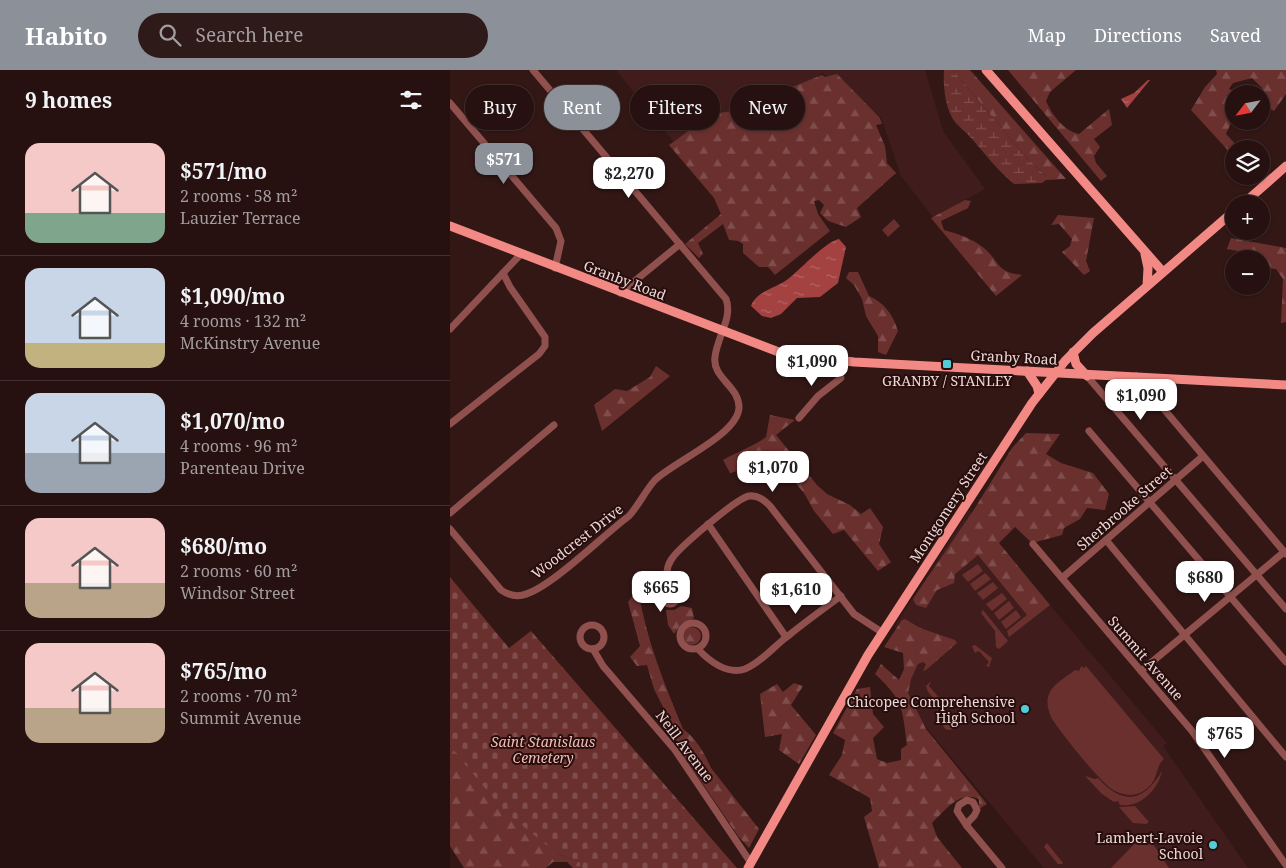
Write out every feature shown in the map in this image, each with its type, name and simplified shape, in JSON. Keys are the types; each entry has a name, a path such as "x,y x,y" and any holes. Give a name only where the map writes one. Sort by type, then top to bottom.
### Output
{"main road":[{"path":"986,70 1145,254 1163,272"},
{"path":"994,70 1152,254 1163,272"},
{"path":"1253,195 1286,166"},
{"name":"Montgomery Street","path":"749,865 883,633 1039,394 1073,352 1111,316 1225,220"},
{"name":"Granby Road","path":"450,226 491,244 784,354 836,360 1087,376 1136,376 1286,385"},
{"path":"1145,254 1148,268 1147,286"},
{"path":"1073,352 1076,364 1087,376"},
{"path":"1027,371 1036,382 1039,394"}],"street":[{"path":"533,70 726,299 729,308 722,331"},
{"path":"450,103 556,228 561,241 555,268"},
{"path":"620,293 680,244"},
{"path":"450,329 520,255"},
{"path":"450,424 539,354 545,346 545,337 510,287 503,273"},
{"name":"Woodcrest Drive","path":"450,529 498,587 509,595 528,594 550,580 629,516 639,506 655,481 732,425 738,416 738,400 716,368 714,358 722,331"},
{"path":"799,418 818,396 841,378 836,360"},
{"path":"1087,376 1286,609"},
{"path":"1136,376 1285,553 1140,671"},
{"path":"450,512 554,425"},
{"path":"1089,431 1286,662"},
{"name":"Sherbrooke Street","path":"1062,578 1203,456"},
{"path":"667,591 667,570 671,559 708,524 742,499 751,496 761,498 786,526 856,616 883,633"},
{"path":"708,524 786,637"},
{"path":"1106,540 1286,757"},
{"name":"Summit Avenue","path":"1033,544 1192,731 1286,865"},
{"path":"698,649 711,663 729,669 744,669 768,654 786,637 840,596"},
{"name":"Neill Avenue","path":"593,649 603,666 675,750 749,865"},
{"path":"967,826 1002,868"}],"shaded area":[{"path":"616,70 925,70 943,131 985,189 933,217 901,176 881,117 822,73 815,79 800,85 730,85 730,114 720,119 720,85 630,85 630,87"},
{"path":"664,130 696,130 673,141"},
{"name":"Chicopee Comprehensive High School","path":"969,510 1167,743 1163,746 1248,868 1044,868 893,688 916,670 895,626"}],"green space":[{"path":"944,70 953,70 1024,155 1046,176 1046,180 1042,183 1014,184 997,168 952,117 945,97"},
{"path":"953,70 970,70 1066,179 1046,180 1046,176 1024,155"},
{"path":"1008,70 1076,70 1050,92 1046,101 1059,122 1068,130 1079,134 1109,109 1112,125 1094,139 1100,147 1094,156 1096,163 1107,176 1101,181"},
{"path":"1216,70 1286,70 1286,94 1274,111 1270,109 1270,85 1259,85 1252,78 1232,85 1225,85 1225,130 1228,130 1226,134 1232,140 1225,140 1225,147 1191,110 1205,87 1217,74"},
{"path":"837,74 880,118 882,124 876,125 885,146 887,163 896,173 857,208 861,217 846,227 828,221 820,213 824,205 819,200 814,201 818,214 830,231 775,275 768,267 759,267 743,253 743,244 738,241 729,240 723,224 698,243 703,254 699,258 685,244 721,214 714,198 669,145 690,130 720,130 720,113 730,111 730,130 805,130 805,85 797,85 822,75 825,77"},
{"path":"965,200 971,201 968,208 941,221 944,230 959,235 984,248 1007,272 1022,275 996,296 931,218"},
{"path":"1058,215 1094,218 1086,261 1090,271 1084,275 1062,252 1070,246 1072,239 1059,224 1051,225"},
{"path":"894,219 900,226 888,237 882,230"},
{"path":"1230,240 1242,240 1286,248 1286,322 1281,323 1283,279 1276,269 1270,269 1270,250 1227,249"},
{"path":"849,272 858,272 869,296 884,306 894,320 898,331 886,355 878,352 878,336 866,316 862,299 854,285 846,278"},
{"path":"656,366 670,376 602,431 594,405 615,389 627,391 650,377"},
{"path":"770,415 795,420 776,435 817,485 827,494 850,505 861,514 870,508 883,527 879,544 891,562 878,571 844,530 833,534 814,511 804,493 776,460 730,473 723,460 766,437"},
{"path":"1026,433 1060,434 1046,454 1061,463 1093,473 1109,494 1105,510 1087,508 1080,519 1064,528 1062,535 1032,543 1015,527 999,543 1050,605 1009,637 1007,631 1027,615 978,555 955,574 954,583 937,590 926,608 916,605 913,599 973,511 1012,448"},
{"path":"978,564 983,571 968,582 962,575"},
{"path":"985,573 991,579 975,591 970,584"},
{"name":"Saint Stanislaus Cemetery","path":"450,577 509,648 531,631 737,868 581,868 580,862 558,854 504,811 450,746"},
{"path":"993,582 998,588 983,600 977,593"},
{"path":"638,589 651,643 683,729 696,742 711,768 759,829 749,848 738,836 667,731 664,709 654,689 647,665 637,666 630,657 640,646 628,602"},
{"path":"1002,593 1007,599 992,611 986,604"},
{"path":"1009,601 1014,608 999,620 994,613"},
{"path":"681,606 692,608 694,618 681,624 674,634 668,625 666,610 674,610"},
{"path":"983,610 1008,641 999,649 996,647 995,631 981,613"},
{"path":"1016,610 1021,617 1006,629 1001,622"},
{"path":"905,619 920,628 955,640 957,643 926,670 923,671 926,664 923,662 918,664 911,679 908,693 926,729 987,804 979,809 979,799 965,797 959,799 932,823 937,837 962,868 879,868 864,817 872,811 870,798 829,775 842,755 845,740 833,733 857,689 870,687 873,714 884,727 873,738 877,759 887,763 901,760 901,749 907,745 900,706 892,691 875,674 881,664 899,680 904,669 903,653 884,647 902,620"},
{"path":"692,627 698,630 701,636 698,642 692,645 686,642 683,636 686,630"},
{"path":"975,645 992,658 989,667 986,666 989,662 979,651 975,653 972,646"},
{"path":"1081,666 1084,668 1086,666 1164,759 1153,782 1141,792 1134,795 1125,794 1113,790 1107,785 1080,756 1051,717 1048,708 1049,694 1057,684 1075,670 1079,671"},
{"path":"931,681 929,686 942,701 947,700 946,703 938,703 928,692 926,686"},
{"path":"794,683 803,686 791,705 816,735 799,764 779,750 782,734 765,737 760,694 777,684 783,692"},
{"path":"951,718 954,719 954,729 947,730 944,729 943,722 944,719"},
{"path":"450,746 558,854 580,862 581,868 573,868 567,862 553,862 546,868 464,868 450,846"},
{"path":"1162,771 1157,785 1147,796 1141,801 1127,805 1120,805 1118,801 1114,802 1102,794 1085,776 1098,778 1116,793 1133,797 1148,789"},
{"path":"1135,806 1149,822 1146,824 1133,823 1119,807"},
{"path":"1142,836 1148,837 1169,868 1111,868"},
{"path":"1047,843 1062,864 1058,864 1044,847"}],"water":[{"path":"1150,80 1127,108 1121,99 1134,93"},
{"path":"839,239 846,247 838,283 820,297 797,298 781,314 771,318 762,316 751,306 762,293 788,279 820,250"}],"place":[{"name":"GRANBY / STANLEY","path":"947,364"},
{"name":"Chicopee Comprehensive High School","path":"1025,709"},
{"name":"Lambert-Lavoie School","path":"1213,845"}]}
